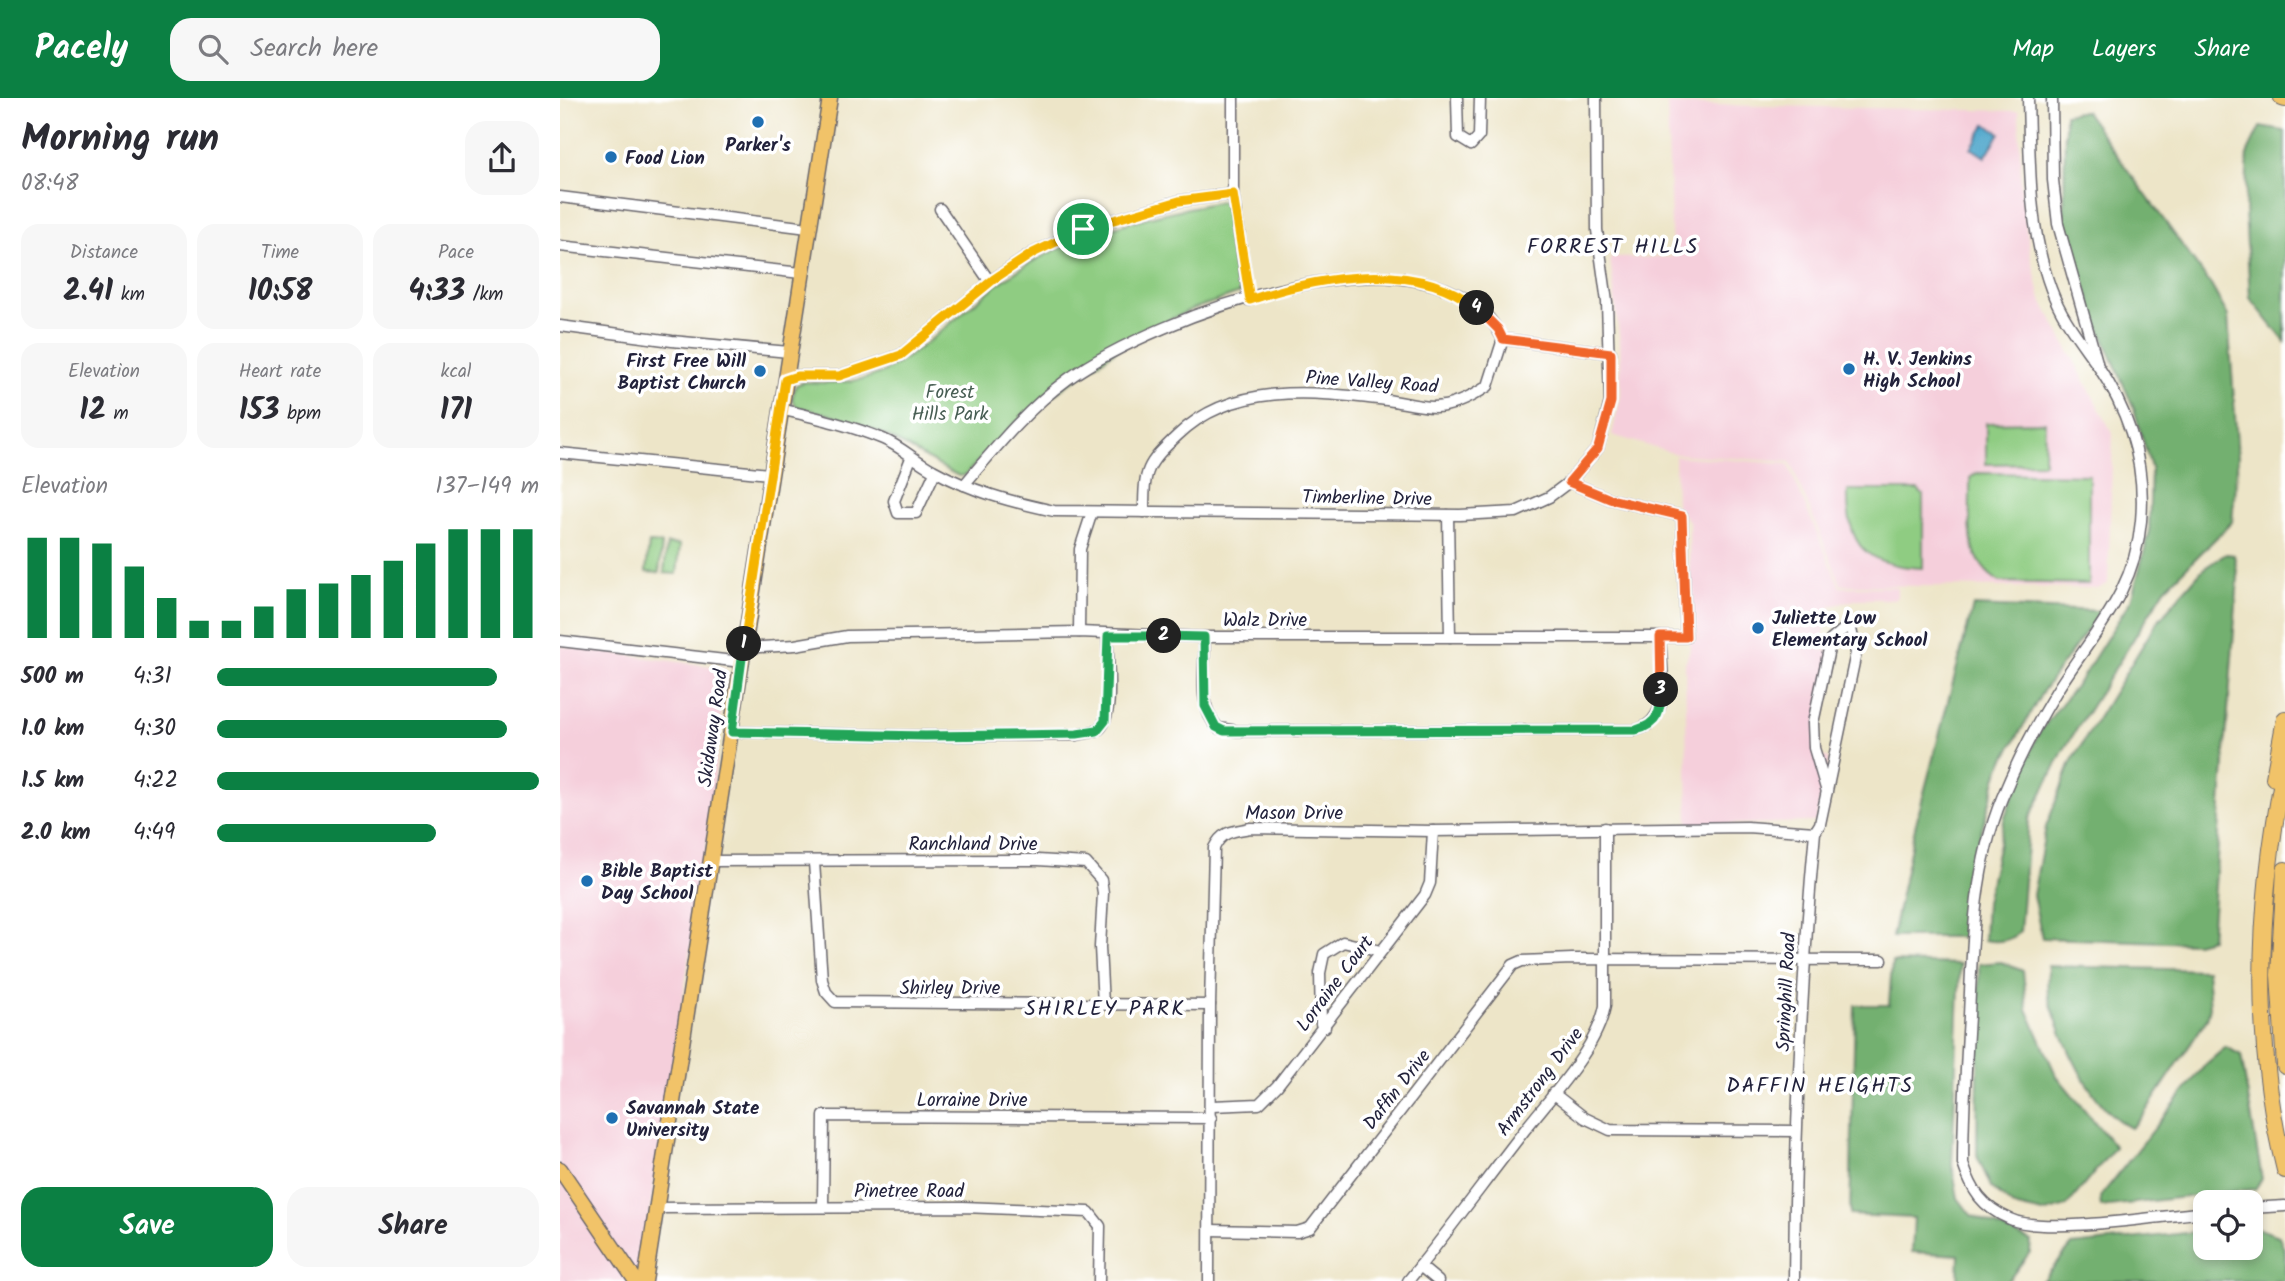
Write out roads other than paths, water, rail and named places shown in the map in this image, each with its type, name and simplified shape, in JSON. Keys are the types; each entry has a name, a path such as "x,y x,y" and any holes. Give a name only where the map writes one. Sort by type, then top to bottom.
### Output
{"highway":[{"path":"2285,719 2268,829 2263,917 2264,1035 2285,1170"},
{"path":"2263,917 2273,830 2285,765"},
{"path":"2285,870 2279,975 2285,1066"}],"main road":[{"name":"Skidaway Road","path":"645,1281 732,732 769,474 830,98"},
{"path":"818,169 830,146 841,98"},
{"path":"560,1169 636,1281"}],"street":[{"path":"1233,98 1233,194 1250,300"},
{"path":"1457,98 1458,137 1471,145 1479,136 1480,98"},
{"name":"Timberline Drive","path":"780,409 869,433 887,440 935,472 964,485 1010,502 1043,509 1092,512 1448,515 1516,512 1549,497 1569,482 1598,448 1611,402 1611,353 1597,230 1596,98"},
{"path":"2028,98 2036,240 2051,289 2067,325 2118,397 2140,461 2143,501 2141,526 2124,591 2057,691 2028,742 2001,800 1989,838 1974,918 1963,1164 1971,1189 1991,1209 2012,1221 2085,1224 2193,1213"},
{"path":"2052,98 2053,180 2058,225 2097,364"},
{"path":"785,380 797,376 839,376 901,355 990,282 1033,253 1083,229 1179,201 1233,194"},
{"path":"560,197 808,228"},
{"path":"940,209 990,282"},
{"path":"560,246 801,273"},
{"path":"964,485 1003,436 1031,410 1101,358 1203,312 1283,289 1342,277 1420,282 1454,293 1472,304 1488,317 1503,339 1611,353"},
{"path":"560,326 672,341 789,352"},
{"name":"Pine Valley Road","path":"1144,512 1144,476 1160,452 1185,428 1235,401 1278,393 1335,394 1436,407 1471,397 1488,386 1503,339"},
{"path":"560,453 769,474"},
{"path":"911,458 894,501 898,513 916,513 935,472"},
{"name":"Walz Drive","path":"560,641 743,655 847,636 1079,632 1108,636 1204,637 1686,637 1685,523 1682,516 1610,499 1569,482"},
{"path":"1079,632 1080,549 1092,512"},
{"path":"1448,515 1450,637"},
{"name":"Springhill Road","path":"1794,1281 1795,1131 1803,959 1815,832 1820,824 1827,792 1856,653 1850,624 1831,640 1813,723 1814,748 1827,792"},
{"path":"732,732 925,736 1077,734 1097,731 1105,721 1107,711 1108,636"},
{"path":"1204,637 1205,706 1216,727 1228,731 1636,730 1649,727 1657,718 1661,707 1660,637"},
{"name":"Mason Drive","path":"1209,1281 1212,1106 1210,1005 1214,848 1219,837 1228,831 1251,828 1433,831 1747,827 1815,832"},
{"name":"Armstrong Drive","path":"1408,1281 1595,1037 1602,1022 1606,960 1605,828"},
{"name":"Lorraine Court","path":"1212,1106 1259,1104 1325,1027 1425,895 1430,883 1433,831"},
{"name":"Ranchland Drive","path":"712,861 1038,860 1086,863 1101,880 1103,893 1100,947 1103,1005"},
{"name":"Shirley Drive","path":"814,862 822,980 825,992 835,1002 1210,1005"},
{"path":"1325,1027 1321,1024 1320,973 1324,954 1343,942 1381,951"},
{"path":"1606,960 1882,960"},
{"name":"Daffin Drive","path":"1210,1230 1297,1231 1310,1228 1513,965 1522,961 1606,960"},
{"path":"1553,1093 1585,1118 1610,1130 1795,1131"},
{"name":"Lorraine Drive","path":"823,1208 824,1116 1211,1118"},
{"path":"2263,1206 2285,1206"},
{"name":"Pinetree Road","path":"655,1208 1065,1209 1089,1212 1100,1226 1099,1281"},
{"path":"1420,1266 1438,1281"}],"water":[{"path":"1986,124 2000,133 1985,157 1971,148"}],"place":[{"name":"Parker's","path":"758,122"},
{"name":"Food Lion","path":"611,157"},
{"name":"H. V. Jenkins High School","path":"1849,369"},
{"name":"First Free Will Baptist Church","path":"760,371"},
{"name":"Juliette Low Elementary School","path":"1758,628"},
{"name":"Bible Baptist Day School","path":"587,881"},
{"name":"Savannah State University","path":"612,1118"}],"district":[{"name":"FORREST HILLS","path":"1613,246"},
{"name":"SHIRLEY PARK","path":"1105,1008"},
{"name":"DAFFIN HEIGHTS","path":"1820,1085"}],"park label":[{"name":"Forest Hills Park","path":"950,402"}]}
